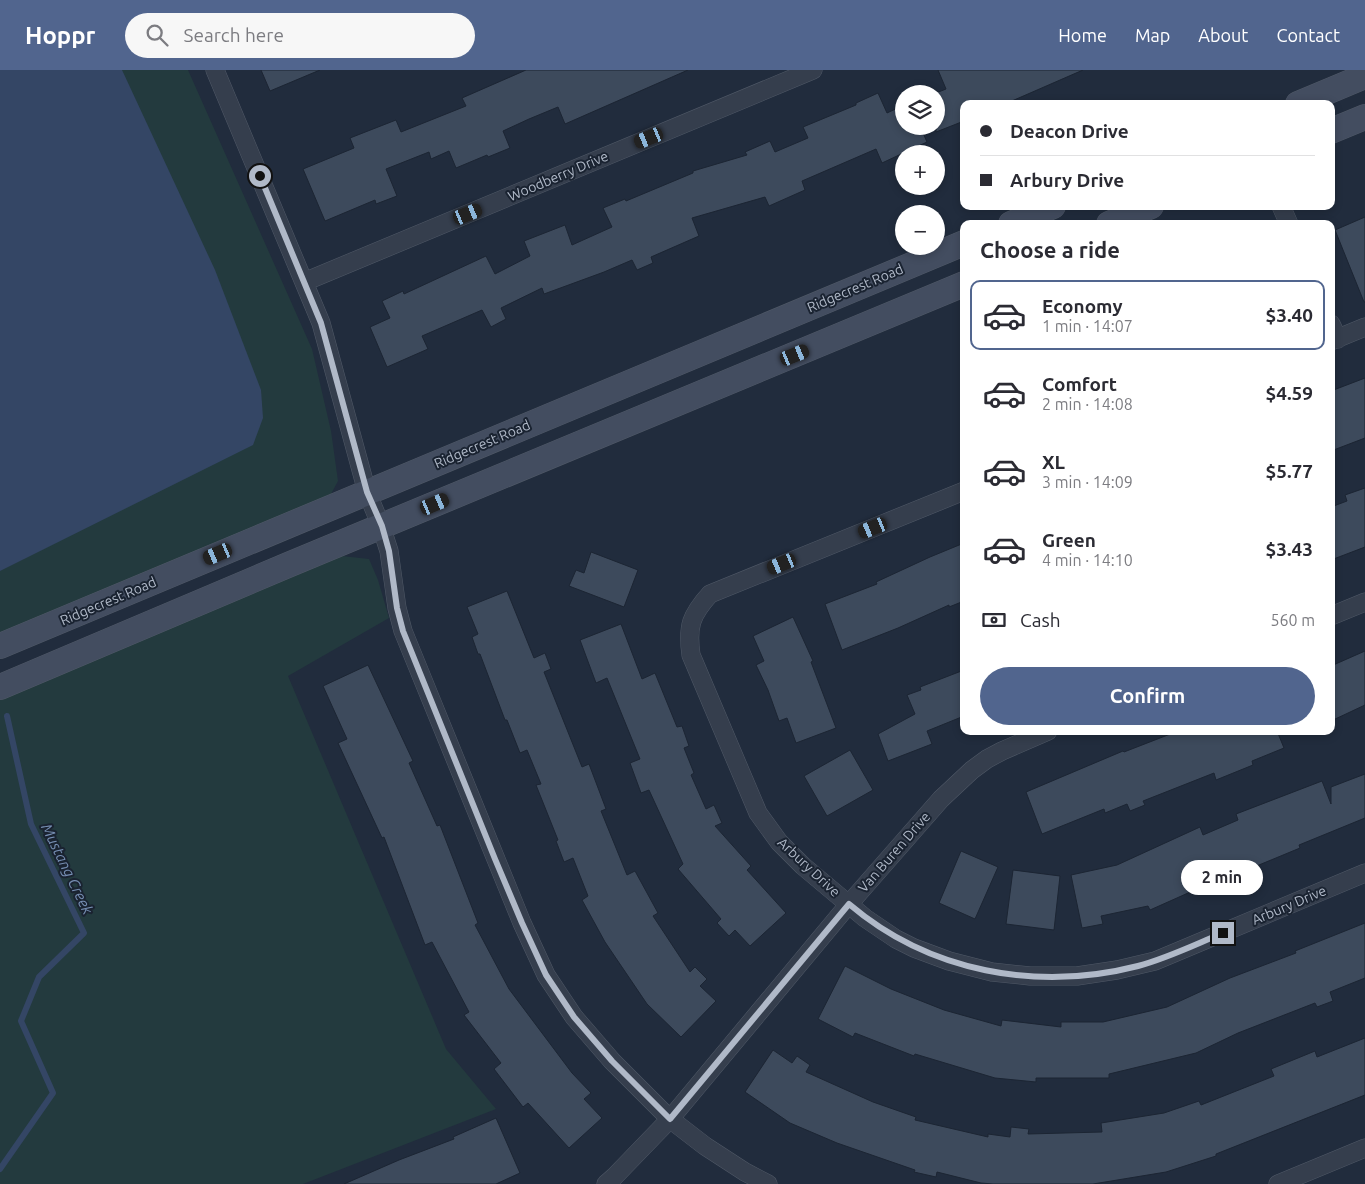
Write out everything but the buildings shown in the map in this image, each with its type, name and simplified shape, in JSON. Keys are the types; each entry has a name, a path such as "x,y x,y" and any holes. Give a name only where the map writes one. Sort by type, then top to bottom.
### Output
{"main road":[{"path":"1308,100 1365,76"},
{"path":"1335,129 1365,117"},
{"path":"1019,220 1043,210"},
{"path":"1118,220 1142,210"},
{"name":"Ridgecrest Road","path":"0,646 960,245"},
{"path":"0,687 960,286"}],"street":[{"path":"215,70 321,323 367,492 382,526 389,551 397,608 403,631 495,859 546,975 580,1024 612,1061 670,1119 705,1146 745,1172 768,1184"},
{"name":"Woodberry Drive","path":"304,282 813,70"},
{"path":"1335,334 1365,327"},
{"name":"Arbury Drive","path":"960,493 710,594 697,609 690,624 688,640 690,655 758,813 779,842 804,866 865,918 896,939 914,948 949,961 1012,975 1052,977 1077,976 1117,970 1154,961 1365,873"},
{"path":"1335,614 1365,602"},
{"name":"Van Buren Drive","path":"606,1184 670,1119 849,904 957,782 1002,751 1039,735"},
{"path":"1278,1184 1365,1148"}],"green space":[{"path":"0,70 188,70 312,349 331,431 338,481 331,494 0,636"},
{"path":"342,556 369,559 378,580 389,618 288,676 446,1049 496,1109 303,1184 0,1184 0,699"}],"water":[{"path":"0,70 122,70 215,270 261,390 263,418 253,445 0,571"}],"waterway":[{"name":"Mustang Creek","path":"0,1169 53,1093 21,1021 39,977 84,933 31,824 7,716"}],"route":[{"path":"260,176 321,323 367,492 382,526 389,551 397,608 403,631 522,923 546,975 574,1017 612,1061 670,1119 849,904 865,918 896,939 914,948 949,961 1012,975 1077,976 1117,970 1154,961 1223,933"}]}
